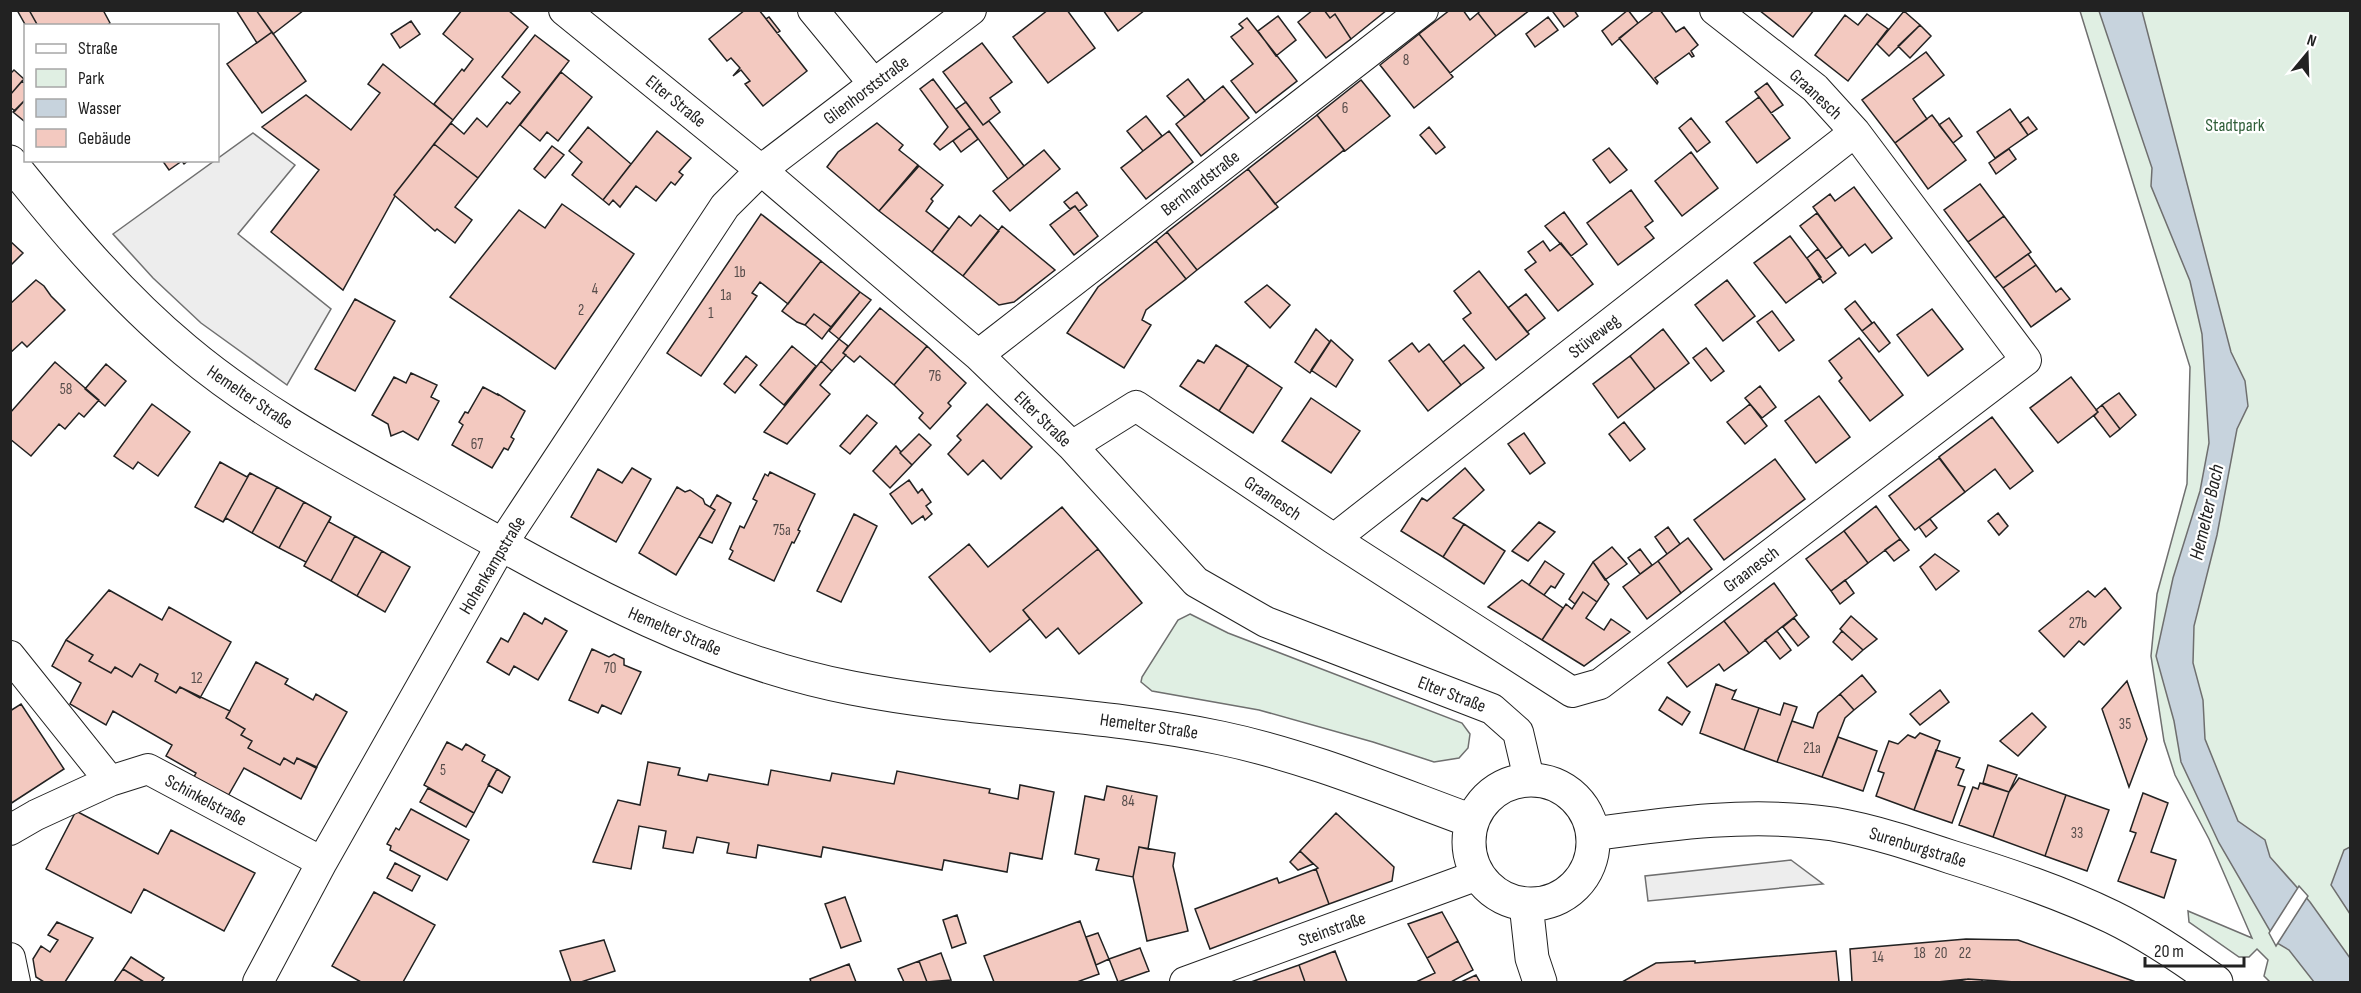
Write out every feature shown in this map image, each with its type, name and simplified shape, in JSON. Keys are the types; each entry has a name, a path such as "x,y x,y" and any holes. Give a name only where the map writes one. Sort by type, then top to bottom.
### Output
{"main road":[{"name":"Hemelter Straße","path":"10,162 70,236 123,293 183,349 253,403 502,544 610,602 668,630 724,652 851,688 933,701 1150,725 1224,738 1299,759 1472,821"},
{"path":"1529,779 1552,783 1571,794 1586,812 1593,834 1590,861 1576,885 1553,900 1526,904 1508,899 1491,890 1478,875 1471,858 1468,840 1472,821 1485,800 1504,785 1529,779"},
{"name":"Surenburgstraße","path":"1593,834 1707,820 1758,819 1832,824 1874,833 2058,893 2104,914 2173,951 2216,982"},
{"path":"1526,904 1533,958 1540,982"}],"street":[{"name":"Elter Straße","path":"564,10 761,170 978,355 1072,446 1196,582 1266,622 1492,709 1518,732 1529,779"},
{"path":"813,10 873,84"},
{"name":"Glienhorststraße","path":"761,170 971,10"},
{"name":"Bernhardstraße","path":"978,355 1423,10"},
{"name":"Graanesch","path":"1072,446 1137,406 1334,539 1572,692 1600,684 2026,360 1855,132 1815,88 1715,10"},
{"name":"Stüveweg","path":"1334,539 1855,132"},
{"name":"Hohenkampstraße","path":"258,982 322,862 502,544 725,206 761,170"},
{"path":"18,666 110,781"},
{"name":"Schinkelstraße","path":"10,830 36,814 110,781 148,769 322,862"},
{"name":"Steinstraße","path":"1185,982 1478,875"},
{"path":"10,958 15,982"}],"green space":[{"name":"Stadtpark","path":"2080,11 2350,11 2350,964 2331,982 2270,982 2264,976 2268,960 2257,949 2249,957 2239,957 2189,922 2188,911 2252,938 2209,839 2175,775 2164,741 2151,656 2157,594 2187,484 2190,367"},
{"path":"1190,614 1228,633 1462,723 1470,734 1468,748 1459,758 1434,762 1259,710 1152,691 1141,682 1142,677 1178,620"}],"shaded area":[{"path":"253,133 295,165 238,234 331,309 287,385 201,323 153,278 113,234 213,162 219,162 219,158"},
{"path":"1791,860 1823,884 1648,901 1645,876"}],"water":[{"name":"Hemelter Bach","path":"2099,11 2142,11 2231,352 2245,381 2248,406 2237,429 2217,535 2194,626 2193,663 2203,700 2205,739 2238,821 2265,840 2270,857 2310,902 2350,958 2350,982 2314,982 2289,950 2277,943 2219,843 2181,762 2174,721 2156,656 2173,578 2200,491 2209,443 2202,334 2190,281 2151,186 2152,168"},
{"path":"2350,847 2350,914 2331,885 2344,850"}],"pier":[{"path":"2299,886 2308,896 2276,946 2269,933"}],"building":[{"path":"17,10 29,10 37,24 25,24"},
{"path":"29,10 103,10 110,23 109,24 37,24"},
{"path":"236,10 256,10 272,32 257,43"},
{"path":"256,10 304,10 273,34"},
{"path":"462,10 508,10 528,27 453,120 434,104 473,59 443,34"},
{"path":"745,10 759,10 807,71 763,106 745,84 750,81 741,70 733,76 740,68 731,58 727,61 709,39"},
{"path":"1048,10 1067,10 1095,48 1048,83 1013,37"},
{"path":"1103,10 1145,10 1118,31"},
{"path":"1313,10 1324,10 1330,18 1335,14 1351,39 1326,58 1298,22"},
{"path":"1324,10 1387,10 1351,39 1335,14 1330,18"},
{"path":"1450,10 1463,10 1470,20 1478,13 1496,36 1450,73 1419,34"},
{"path":"1481,10 1530,10 1496,36 1478,13"},
{"path":"1574,10 1578,16 1564,27 1553,12"},
{"path":"1628,10 1638,23 1612,45 1602,31"},
{"path":"1655,10 1660,10 1676,32 1684,27 1698,45 1691,51 1694,56 1692,57 1689,53 1655,78 1657,84 1619,38"},
{"path":"1759,10 1814,10 1793,37"},
{"path":"1904,11 1920,25 1889,56 1877,44"},
{"path":"1867,14 1888,29 1848,81 1815,55 1845,15 1858,25"},
{"path":"1278,16 1296,40 1276,56 1258,31"},
{"path":"769,17 780,31 777,33 766,19"},
{"path":"1548,17 1558,30 1535,47 1526,34"},
{"path":"1247,18 1297,81 1256,113 1231,81 1253,64 1231,37 1243,28 1239,24"},
{"path":"411,21 420,34 400,48 391,34"},
{"path":"1920,25 1931,36 1910,58 1898,46"},
{"path":"272,32 306,81 262,113 227,64"},
{"path":"1419,34 1453,77 1414,108 1380,65"},
{"path":"535,35 569,61 478,178 434,144 451,123 464,134 477,118 487,127 507,102 510,104 520,92 502,77"},
{"path":"982,43 1012,82 990,98 1000,112 983,125 943,72"},
{"path":"1926,52 1944,75 1913,99 1927,119 1895,143 1862,100"},
{"path":"383,64 453,120 394,195 343,290 271,232 319,170 262,127 306,95 351,130 380,93 368,84"},
{"path":"14,70 24,79 10,95 10,74"},
{"path":"561,72 592,97 558,141 547,132 540,141 520,125"},
{"path":"933,79 970,128 940,150 934,144 948,127 920,89"},
{"path":"1188,79 1205,101 1185,117 1167,96"},
{"path":"1361,80 1390,116 1345,151 1317,115"},
{"path":"22,81 24,82 24,101 15,111 10,107 10,95"},
{"path":"1767,83 1783,105 1771,113 1755,92"},
{"path":"1223,86 1249,118 1201,156 1176,124"},
{"path":"1759,97 1790,138 1757,163 1726,122"},
{"path":"24,101 24,121 13,112"},
{"path":"966,102 983,125 989,121 1024,166 1008,179 956,109"},
{"path":"2010,109 2028,135 1995,158 1977,132"},
{"path":"1317,115 1344,150 1275,204 1248,169"},
{"path":"1932,115 1966,160 1928,189 1895,143"},
{"path":"1146,116 1162,136 1143,151 1127,131"},
{"path":"2028,117 2037,129 2028,135 2020,123"},
{"path":"1691,118 1710,142 1697,152 1679,128"},
{"path":"1949,118 1962,136 1953,143 1939,125"},
{"path":"877,123 903,145 899,150 918,165 879,211 827,167 838,152"},
{"path":"588,127 631,164 603,200 572,175 582,162 569,151"},
{"path":"1429,127 1445,147 1436,154 1420,135"},
{"path":"970,128 978,139 961,152 953,141"},
{"path":"657,131 691,158 679,172 683,175 675,185 671,182 656,201 636,186 620,207 613,200 609,205 603,200"},
{"path":"1169,131 1193,162 1146,199 1121,168"},
{"path":"434,144 478,178 455,207 472,220 455,243 437,229 435,231 394,195"},
{"path":"552,146 564,155 545,178 534,169"},
{"path":"1609,148 1627,170 1610,183 1593,160"},
{"path":"2009,149 2016,159 1996,174 1989,163"},
{"path":"1044,150 1060,169 1010,211 993,191"},
{"path":"1691,152 1718,188 1682,216 1655,181"},
{"path":"163,162 181,162 169,170"},
{"path":"919,166 943,185 931,199 933,201 926,211 949,229 932,252 879,211"},
{"path":"1248,169 1278,207 1197,270 1167,232"},
{"path":"1980,184 2004,216 1968,242 1944,210"},
{"path":"1854,187 1892,238 1872,253 1865,244 1849,256 1813,207 1830,194 1835,201"},
{"path":"1631,190 1653,221 1645,227 1654,238 1618,265 1587,223"},
{"path":"1077,192 1087,205 1079,211 1075,206 1070,209 1064,202"},
{"path":"562,204 634,254 555,369 450,297 519,210 545,228"},
{"path":"1075,206 1098,236 1074,255 1050,225"},
{"path":"1564,212 1587,244 1571,256 1545,226"},
{"path":"1817,213 1842,247 1826,259 1800,226"},
{"path":"761,214 821,261 788,304 760,282 752,293 757,296 701,376 667,353"},
{"path":"980,215 999,231 963,276 932,252 959,216 971,226"},
{"path":"2004,216 2031,252 1995,278 1968,242"},
{"path":"1002,226 1055,270 1014,302 999,305 963,276"},
{"path":"1167,232 1197,270 1186,279 1156,241"},
{"path":"1790,236 1821,277 1786,303 1754,263"},
{"path":"10,241 23,253 10,266"},
{"path":"1156,241 1186,279 1146,310 1142,320 1151,325 1124,368 1067,333 1098,287"},
{"path":"1543,241 1550,251 1561,243 1593,284 1558,311 1525,270 1536,262 1528,252"},
{"path":"1818,249 1836,273 1823,283 1807,258"},
{"path":"2028,254 2036,265 2003,288 1995,278"},
{"path":"821,261 860,292 831,327 814,314 805,325 782,311"},
{"path":"2036,265 2056,292 2061,288 2070,299 2031,327 2003,288"},
{"path":"1479,271 1529,334 1496,360 1463,319 1471,313 1454,291"},
{"path":"36,280 65,310 27,347 22,342 10,353 10,304"},
{"path":"1727,280 1755,316 1723,341 1695,305"},
{"path":"1267,285 1290,305 1270,328 1245,302"},
{"path":"860,292 871,300 839,339 829,331"},
{"path":"1526,294 1545,318 1527,332 1508,308"},
{"path":"355,299 395,321 355,391 315,369"},
{"path":"1855,301 1872,323 1862,331 1845,309"},
{"path":"880,308 927,346 894,385 860,356 854,362 843,353"},
{"path":"1932,309 1963,349 1928,376 1897,335"},
{"path":"1772,311 1794,340 1779,351 1757,322"},
{"path":"814,314 831,327 822,339 805,325"},
{"path":"1874,322 1890,343 1879,352 1862,331"},
{"path":"1316,329 1330,342 1310,373 1295,362"},
{"path":"1663,329 1689,363 1655,389 1630,356"},
{"path":"1859,338 1903,395 1870,421 1839,381 1842,378 1829,361"},
{"path":"839,339 848,346 843,353 846,355 832,371 821,361"},
{"path":"1331,340 1353,360 1336,387 1311,370"},
{"path":"1412,343 1419,352 1429,344 1461,385 1428,411 1389,361"},
{"path":"1216,345 1248,365 1219,411 1180,386 1198,360 1204,363"},
{"path":"1464,345 1484,368 1461,385 1443,362"},
{"path":"792,346 816,366 784,405 760,385"},
{"path":"927,346 966,383 948,403 951,406 930,429 919,418 923,413 894,385"},
{"path":"1706,348 1724,371 1711,381 1693,358"},
{"path":"746,356 757,365 735,393 724,384"},
{"path":"1630,356 1655,389 1618,418 1593,384"},
{"path":"821,361 832,371 820,385 830,394 787,444 764,432"},
{"path":"55,362 99,400 84,417 79,413 65,429 59,424 31,456 10,439 10,413"},
{"path":"106,364 126,381 105,406 85,389"},
{"path":"1248,365 1282,388 1253,433 1219,411"},
{"path":"411,373 437,385 431,397 439,401 418,440 403,431 391,436 388,424 372,415 394,377 406,383"},
{"path":"2071,377 2098,412 2058,443 2030,408"},
{"path":"1760,386 1776,407 1762,418 1745,398"},
{"path":"483,387 525,411 511,437 514,439 508,450 504,448 492,468 452,445 463,425 459,422 465,412 468,413"},
{"path":"2119,393 2136,415 2120,429 2102,405"},
{"path":"1819,396 1850,437 1816,463 1785,421"},
{"path":"1311,398 1360,431 1331,473 1282,441"},
{"path":"152,404 190,432 158,476 138,462 133,469 114,456"},
{"path":"987,404 1032,447 1001,479 983,460 968,475 948,454 961,440 957,436"},
{"path":"1750,404 1767,426 1745,444 1727,422"},
{"path":"2102,405 2120,429 2110,437 2094,416 2098,412 2096,410"},
{"path":"867,415 877,423 850,454 840,446"},
{"path":"1992,417 2033,471 2010,489 1995,469 1965,492 1939,457"},
{"path":"1624,422 1645,449 1630,461 1609,434"},
{"path":"1524,433 1545,463 1530,474 1508,444"},
{"path":"919,434 931,445 912,465 900,453"},
{"path":"896,446 912,465 890,488 873,471"},
{"path":"1939,458 1965,492 1915,530 1889,496"},
{"path":"1775,459 1805,499 1724,560 1694,520"},
{"path":"220,462 247,477 250,473 223,522 195,507"},
{"path":"632,468 651,479 616,542 571,517 598,469 622,483"},
{"path":"1465,468 1484,490 1453,518 1464,524 1443,557 1401,531 1422,498 1427,501"},
{"path":"770,472 815,494 798,530 800,531 794,543 792,542 774,581 729,559 733,551 730,549 740,526 744,528 757,501 753,499 765,474 768,476"},
{"path":"250,473 277,487 252,533 226,518 223,522"},
{"path":"909,480 918,493 922,489 931,502 926,506 932,514 925,520 923,516 912,524 890,494"},
{"path":"277,487 304,502 279,548 252,533"},
{"path":"677,487 685,492 690,490 715,510 676,575 639,553"},
{"path":"717,495 731,503 712,543 699,537 715,510 710,507"},
{"path":"304,502 331,517 304,566 306,562 279,548"},
{"path":"1876,506 1900,539 1868,563 1844,531"},
{"path":"1062,507 1098,549 1023,610 1030,619 990,652 929,577 969,544 988,567"},
{"path":"1998,513 2008,526 1999,535 1988,521"},
{"path":"854,514 877,526 841,602 817,591"},
{"path":"331,517 329,522 355,536 331,581 304,566"},
{"path":"1930,519 1937,528 1926,537 1919,527"},
{"path":"1539,522 1555,532 1528,561 1512,551"},
{"path":"1464,524 1505,551 1484,584 1443,557"},
{"path":"1668,527 1680,544 1667,554 1655,537"},
{"path":"1844,531 1868,563 1831,591 1806,559"},
{"path":"355,536 382,551 357,596 331,581"},
{"path":"1688,538 1712,569 1681,593 1658,561"},
{"path":"1900,539 1909,550 1894,561 1885,550"},
{"path":"1612,547 1627,564 1605,580 1593,562"},
{"path":"1098,549 1142,603 1079,654 1058,628 1046,638 1023,610"},
{"path":"1640,549 1652,565 1640,574 1628,558"},
{"path":"382,551 410,567 385,612 357,596"},
{"path":"1935,554 1959,571 1936,590 1920,567"},
{"path":"1545,561 1564,574 1555,588 1551,586 1544,595 1529,585"},
{"path":"1658,561 1681,593 1647,619 1623,587"},
{"path":"1593,562 1609,584 1597,602 1583,592 1575,604 1569,599"},
{"path":"1522,580 1563,608 1542,640 1488,607"},
{"path":"1845,580 1854,593 1840,604 1831,591"},
{"path":"1774,583 1797,615 1749,653 1724,621"},
{"path":"2105,588 2121,608 2084,645 2079,641 2064,657 2039,631 2088,591 2095,597"},
{"path":"109,590 162,620 169,607 231,642 200,698 180,687 176,693 155,681 158,674 140,664 132,677 115,667 111,673 89,661 93,655 66,640"},
{"path":"1583,592 1597,602 1586,618 1604,630 1611,619 1630,632 1584,666 1542,640 1566,604 1572,609"},
{"path":"524,613 542,624 545,618 567,631 538,680 514,666 509,675 487,662 501,638 508,642"},
{"path":"1851,616 1877,639 1863,650 1840,629"},
{"path":"1794,618 1809,637 1798,646 1783,627"},
{"path":"1724,621 1749,653 1724,671 1719,664 1687,687 1668,663"},
{"path":"1777,631 1791,650 1780,659 1765,640"},
{"path":"1842,631 1863,650 1852,660 1833,642"},
{"path":"66,640 93,655 89,661 111,673 115,667 132,677 140,664 158,674 155,681 176,693 180,687 230,711 226,718 245,729 241,735 252,741 248,748 280,765 284,758 294,764 297,758 317,767 301,799 244,768 228,796 194,777 196,773 166,756 172,745 113,711 106,725 70,704 81,683 52,666"},
{"path":"592,649 609,657 614,654 624,659 624,665 641,672 621,714 602,705 598,713 569,700"},
{"path":"256,662 288,679 285,684 313,700 316,694 347,712 316,768 297,758 294,764 284,758 280,765 248,748 252,741 241,735 245,729 226,718"},
{"path":"1862,675 1876,692 1854,710 1840,694"},
{"path":"2127,681 2147,739 2129,787 2102,709"},
{"path":"1716,684 1736,690 1732,699 1759,708 1744,750 1700,733"},
{"path":"1940,690 1949,702 1920,725 1910,714"},
{"path":"1840,694 1854,710 1845,718 1822,777 1777,762 1792,721 1813,728 1818,713"},
{"path":"1667,697 1690,712 1682,725 1659,710"},
{"path":"1784,703 1797,707 1777,762 1744,750 1759,708 1780,715"},
{"path":"21,704 64,769 10,804 10,711"},
{"path":"2032,713 2046,727 2018,756 2000,741"},
{"path":"1920,733 1940,741 1914,810 1876,796 1884,773 1878,771 1889,741 1898,744 1908,735 1915,738"},
{"path":"1838,737 1877,751 1863,791 1822,777"},
{"path":"447,742 462,750 466,744 485,755 482,761 497,769 474,813 424,785"},
{"path":"1936,750 1960,758 1956,767 1964,770 1958,785 1965,787 1952,823 1914,810"},
{"path":"648,762 680,768 678,775 707,781 709,774 768,785 771,770 830,781 832,773 894,784 897,771 990,789 989,793 1018,799 1020,785 1054,792 1042,859 1010,853 1007,872 944,860 942,870 823,847 821,857 758,845 756,858 727,853 729,843 697,837 693,853 663,848 666,831 639,826 631,869 593,862 618,800 640,805"},
{"path":"1988,765 2017,775 2009,792 1983,783"},
{"path":"497,769 510,777 502,793 488,785"},
{"path":"2019,778 2066,795 2045,856 1993,837 2009,792"},
{"path":"1980,783 2009,792 1993,837 1959,825 1973,787 1978,789"},
{"path":"1107,786 1157,796 1148,849 1139,847 1133,877 1096,870 1099,859 1075,854 1085,796 1104,800"},
{"path":"428,788 474,813 466,827 420,802"},
{"path":"2143,793 2168,803 2151,852 2176,860 2164,898 2118,881 2136,833 2130,831"},
{"path":"2066,795 2109,810 2087,871 2045,856"},
{"path":"411,809 469,840 447,880 390,850 391,846 387,844 396,828 399,830"},
{"path":"76,811 158,854 171,830 255,873 224,931 144,889 131,913 46,869"},
{"path":"1336,813 1394,867 1392,881 1329,904 1316,869 1318,868 1300,851"},
{"path":"1139,847 1175,853 1173,866 1188,931 1147,941 1133,877"},
{"path":"1300,851 1313,864 1298,870 1290,862"},
{"path":"395,863 420,876 412,891 387,878"},
{"path":"1316,869 1329,904 1210,949 1195,909 1277,878 1279,883"},
{"path":"374,892 435,925 403,982 361,982 332,966"},
{"path":"845,897 861,941 841,948 825,904"},
{"path":"1442,912 1458,941 1427,958 1408,924"},
{"path":"957,915 966,943 952,948 943,920"},
{"path":"1080,921 1099,974 1077,982 994,982 984,956"},
{"path":"57,922 93,938 65,982 44,982 36,977 33,959 41,946 50,952 58,940 48,935"},
{"path":"1098,933 1109,959 1096,965 1086,937"},
{"path":"1966,939 2018,940 2136,982 2015,982 1968,979 1937,982 1852,982 1850,949"},
{"path":"604,940 615,971 581,982 571,982 560,951"},
{"path":"1458,941 1473,970 1451,982 1416,982 1435,973 1427,958"},
{"path":"1140,948 1149,971 1118,982 1109,959"},
{"path":"1335,951 1347,982 1305,982 1299,965"},
{"path":"1836,951 1839,982 1622,982 1656,963 1695,961 1695,963"},
{"path":"941,953 951,980 927,982 919,961"},
{"path":"131,957 164,978 161,982 144,982 123,969"},
{"path":"919,961 927,982 904,982 898,969"},
{"path":"849,964 856,982 811,982 810,979"},
{"path":"1299,965 1305,982 1251,982"},
{"path":"123,969 144,982 114,982"},
{"path":"1476,975 1480,982 1461,982"},
{"path":"1968,979 1982,980 1982,982 1954,982"}]}
